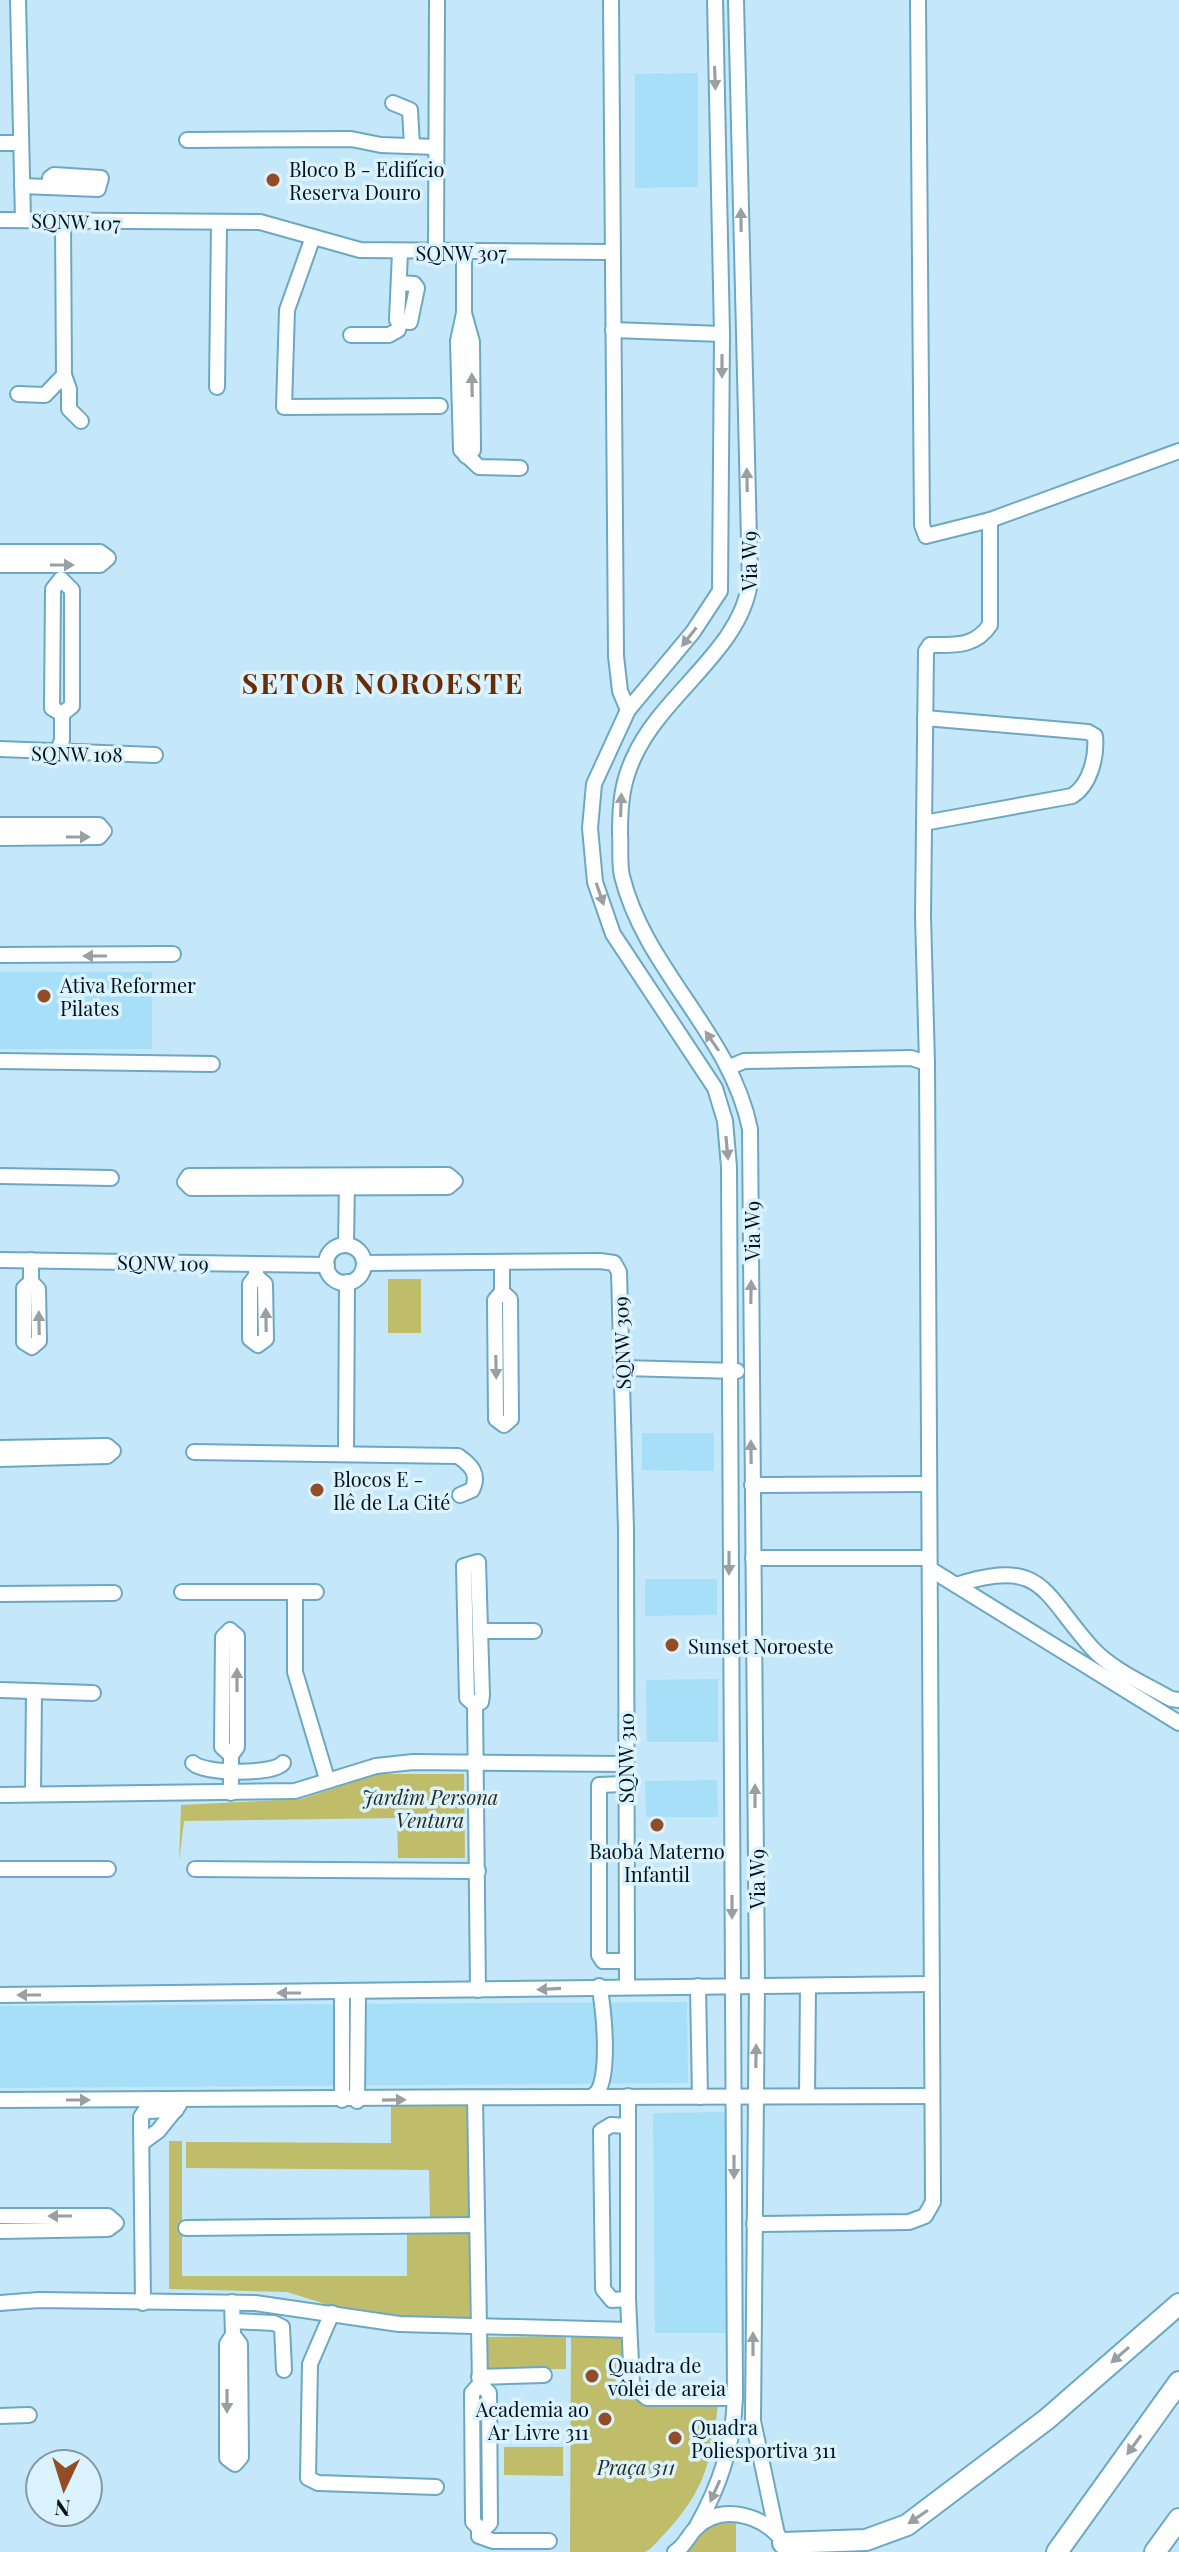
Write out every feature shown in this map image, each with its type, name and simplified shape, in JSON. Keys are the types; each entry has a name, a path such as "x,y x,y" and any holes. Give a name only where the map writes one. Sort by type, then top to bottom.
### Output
{"highway":[{"path":"782,2543 866,2540 907,2525 1047,2419 1179,2304"},
{"path":"1057,2552 1179,2382"},
{"path":"1155,2552 1179,2519"}],"street":[{"path":"18,0 23,220"},
{"path":"436,252 437,0"},
{"path":"611,0 616,656 620,691 628,710"},
{"name":"Via W9","path":"679,2551 717,2492 727,2460 735,2398 729,1167 725,1121 715,1088 613,934 595,882 590,828 594,784 628,710 693,632 720,591 722,334 715,0"},
{"name":"Via W9","path":"736,0 750,582 747,602 719,647 653,720 634,757 621,792 621,873 632,909 668,977 730,1067 745,1101 750,1129 757,1986 753,2421 782,2543"},
{"path":"918,0 922,525 926,536 936,536 990,520 1179,451"},
{"path":"393,103 410,110 412,146"},
{"path":"187,140 351,139 436,147"},
{"path":"0,143 21,143"},
{"path":"22,186 49,186"},
{"name":"SQNW 107","path":"0,220 152,223"},
{"path":"63,221 64,375 69,386 69,409 81,421"},
{"name":"SQNW 307","path":"152,223 260,222 360,250 611,252"},
{"path":"217,387 219,224"},
{"path":"313,237 287,310 284,407 440,406"},
{"path":"464,251 464,313 458,341 461,450 479,467 520,468"},
{"path":"351,335 389,335 398,330 400,252"},
{"path":"613,330 722,334"},
{"path":"18,394 45,395 64,375"},
{"path":"754,2224 909,2222 925,2216 933,2202 924,823 926,651 930,645 965,645 982,638 990,625 990,520"},
{"path":"0,552 100,552 106,553 108,558 100,565 0,565"},
{"path":"61,579 72,590 72,706 62,714 52,708 53,589 61,579"},
{"path":"57,753 62,740 62,714"},
{"path":"924,823 1072,796 1087,783 1095,743 1095,736 1088,732 925,718"},
{"name":"SQNW 108","path":"0,749 155,755"},
{"path":"0,825 99,825 104,831 99,837 0,838"},
{"path":"0,955 173,954"},
{"path":"730,1067 744,1061 911,1058 927,1063"},
{"path":"0,1061 212,1064"},
{"path":"347,1182 189,1176 185,1182 191,1188 347,1182 448,1175 455,1181 448,1187 347,1182"},
{"path":"0,1176 111,1178"},
{"path":"346,1245 347,1182"},
{"path":"346,1245 357,1249 364,1263 359,1276 347,1282 331,1276 327,1265 332,1250 346,1245"},
{"name":"SQNW 109","path":"0,1260 256,1270 327,1265"},
{"path":"31,1260 31,1282"},
{"path":"502,1262 502,1292 495,1300 496,1419 504,1425 511,1419 510,1299 502,1292"},
{"name":"SQNW 309","path":"364,1263 614,1263 619,1272 626,1530"},
{"path":"346,1454 347,1282"},
{"path":"622,1368 692,1368 728,1373 750,1370"},
{"path":"0,1448 107,1446 113,1451 107,1456 0,1459"},
{"path":"194,1452 458,1456 472,1466 475,1476 472,1490 460,1495"},
{"path":"752,1485 927,1484"},
{"name":"SQNW 310","path":"626,1530 625,1961 622,1986 613,2004 613,2081 624,2095 627,2126 628,2330 632,2385 647,2398 735,2398"},
{"path":"753,1558 929,1563 956,1585 1179,1723"},
{"path":"475,1705 481,1702 482,1695 481,1565 478,1562 465,1563 463,1607 467,1698 475,1705 478,1990"},
{"path":"956,1585 1002,1574 1031,1580 1055,1598 1093,1649 1107,1662 1179,1700"},
{"path":"182,1592 316,1592"},
{"path":"295,1592 295,1672 327,1779"},
{"path":"0,1594 114,1593"},
{"path":"231,1763 222,1747 223,1637 230,1630 237,1636 237,1747 231,1763 231,1793"},
{"path":"482,1631 534,1631"},
{"path":"0,1690 93,1693"},
{"path":"33,1794 34,1691"},
{"path":"193,1763 203,1770 231,1763 272,1770 283,1763"},
{"path":"0,1795 295,1791 376,1766 625,1764"},
{"path":"624,1784 599,1785 599,1927 600,1959 625,1961"},
{"path":"0,1869 108,1869"},
{"path":"195,1869 478,1871"},
{"path":"0,1995 931,1984"},
{"path":"595,2094 604,2081 604,2005 599,1986"},
{"path":"698,1986 700,2097"},
{"path":"807,2096 808,1986"},
{"path":"342,1992 342,2100"},
{"path":"357,2101 358,1992"},
{"path":"0,2100 179,2105 595,2094 932,2096"},
{"path":"475,2098 479,2381 472,2393 473,2522 479,2536 493,2541 549,2541"},
{"path":"143,2142 179,2105"},
{"path":"143,2303 142,2113 179,2105"},
{"path":"627,2126 611,2125 601,2131 603,2289 612,2300 628,2299"},
{"path":"0,2216 108,2216 116,2223 108,2229 0,2231"},
{"path":"186,2228 477,2225"},
{"path":"0,2303 39,2300 232,2302 284,2305 399,2324 477,2329 628,2330"},
{"path":"232,2302 233,2328 240,2344 241,2459 235,2464 227,2458 227,2344 233,2328"},
{"path":"332,2313 310,2364 308,2478 318,2483 436,2487"},
{"path":"233,2328 274,2323 282,2327 284,2370"},
{"path":"479,2381 544,2375"},
{"path":"0,2416 29,2415"},
{"path":"697,2526 709,2519 736,2514 760,2520 782,2543"}],"shaded area":[{"path":"698,73 698,187 635,188 635,74"},
{"path":"0,972 152,972 152,1049 0,1049"},
{"path":"642,1433 714,1433 714,1471 642,1470"},
{"path":"645,1579 717,1579 717,1615 645,1616"},
{"path":"718,1679 718,1742 647,1742 646,1680"},
{"path":"717,1780 718,1817 646,1817 645,1781"},
{"path":"687,2002 688,2083 0,2088 0,2006"},
{"path":"725,2112 728,2333 655,2333 653,2113"}],"green space":[{"path":"388,1279 421,1279 421,1333 388,1333"},
{"name":"Jardim Persona Ventura","path":"378,1774 464,1774 465,1858 398,1858 397,1818 184,1821 179,1862 181,1805 301,1799"},
{"path":"472,2104 474,2220 430,2220 429,2170 186,2168 186,2142 391,2143 391,2105"},
{"path":"169,2141 182,2141 182,2276 407,2276 407,2231 473,2231 472,2327 399,2327 287,2292 169,2289"},
{"name":"Praça 311","path":"625,2334 624,2380 629,2391 638,2398 679,2405 718,2403 707,2467 681,2515 650,2549 645,2552 570,2552 571,2335"},
{"path":"566,2336 566,2369 488,2370 487,2337"},
{"path":"504,2447 563,2447 563,2476 504,2475"},
{"path":"736,2519 736,2552 683,2552 704,2528"}],"place":[{"name":"Bloco B - Edifício Reserva Douro","path":"273,180"},
{"name":"Ativa Reformer Pilates","path":"44,996"},
{"name":"Blocos E - Ilê de La Cité","path":"317,1490"},
{"name":"Sunset Noroeste","path":"672,1645"},
{"name":"Baobá Materno Infantil","path":"657,1825"},
{"name":"Quadra de vôlei de areia","path":"592,2376"},
{"name":"Academia ao Ar Livre 311","path":"605,2419"},
{"name":"Quadra Poliesportiva 311","path":"675,2438"}],"district":[{"name":"SETOR NOROESTE","path":"383,682"}]}
